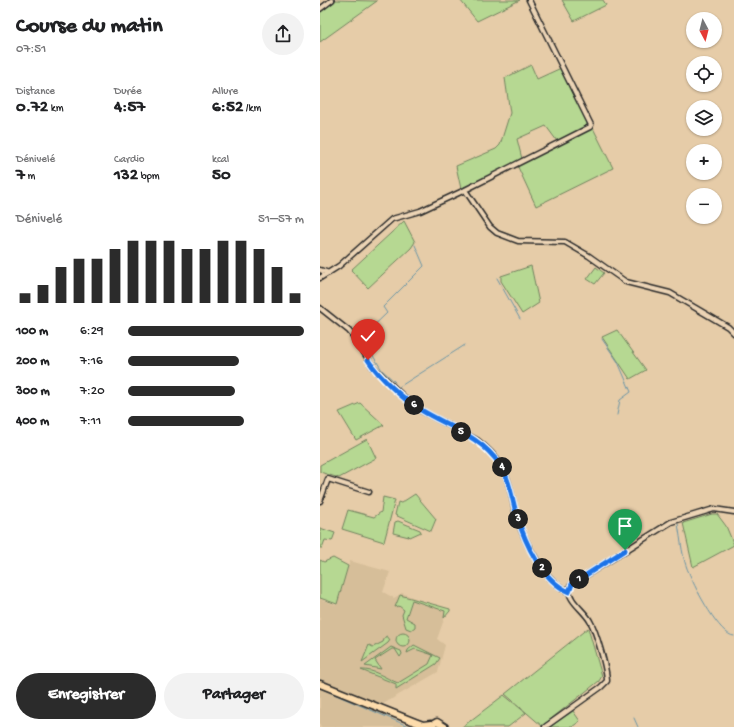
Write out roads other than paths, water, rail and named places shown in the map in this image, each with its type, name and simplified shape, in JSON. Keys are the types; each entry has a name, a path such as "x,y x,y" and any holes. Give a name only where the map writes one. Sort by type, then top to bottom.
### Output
{"main road":[{"path":"320,684 424,725 430,726 439,722 445,727"},
{"path":"389,712 418,727"}],"street":[{"path":"320,9 332,0"},
{"path":"320,278 329,273 392,219 420,211 465,190 563,141 591,125 530,0"},
{"path":"465,190 490,227 497,233 518,241 565,242 589,256 626,282 670,293 728,327 734,333"},
{"path":"320,270 329,273"},
{"path":"320,308 345,327 358,342 372,366 409,402 420,410 477,440 501,465 507,479 520,526 536,559 558,588 569,592"},
{"path":"320,501 328,479 369,492"},
{"path":"545,727 601,687 606,680 593,628 586,614 570,597 569,592 572,584 670,522 714,509 734,512"}],"waterway":[{"path":"395,382 382,370 363,340 363,336 387,313 383,307 424,266 415,245"},
{"path":"497,278 520,319"},
{"path":"602,339 618,362 631,392 620,400 617,415"},
{"path":"399,387 465,345"},
{"path":"678,524 685,563 697,590 715,620 728,634 734,636"},
{"path":"320,680 395,711"},
{"path":"320,688 410,727"},
{"path":"634,718 638,727"}]}
